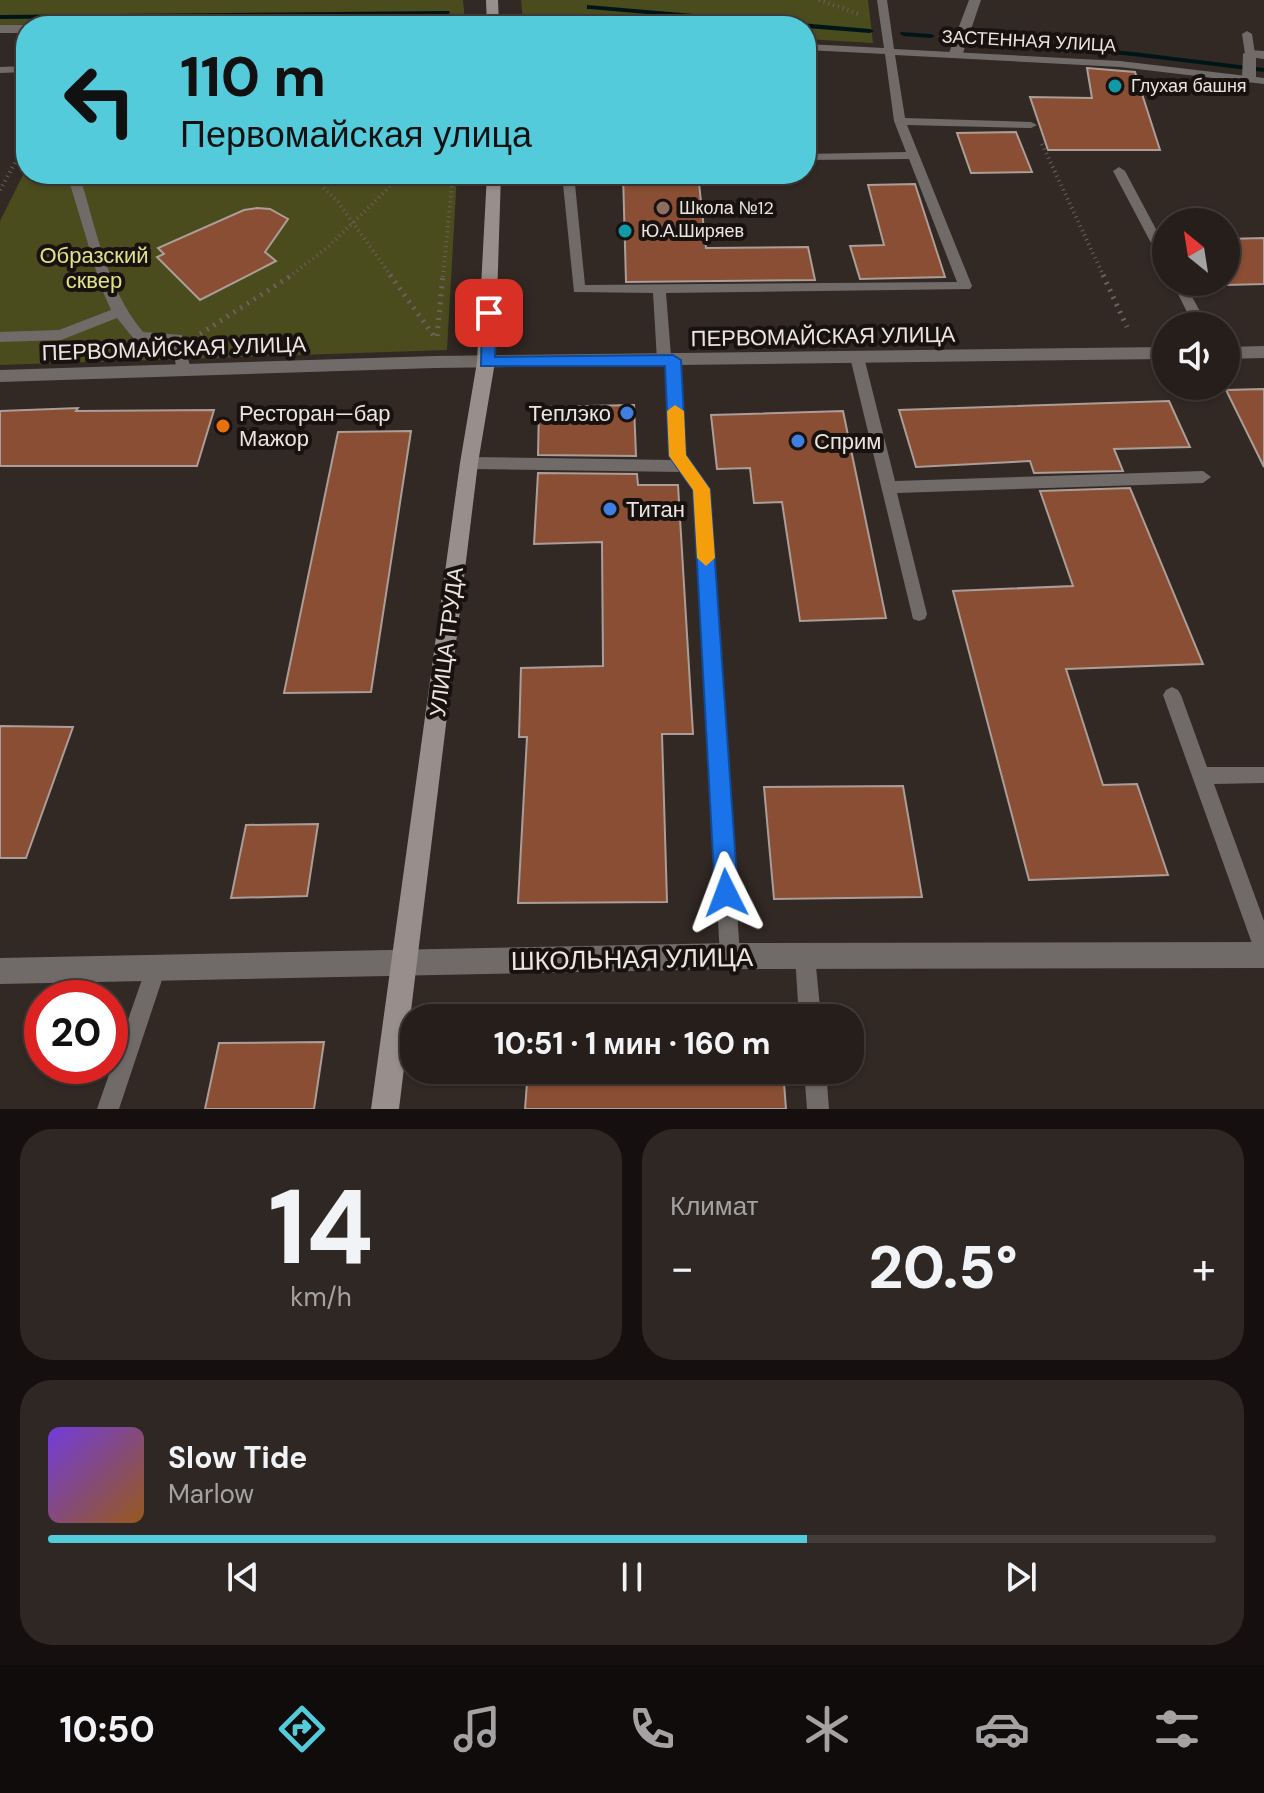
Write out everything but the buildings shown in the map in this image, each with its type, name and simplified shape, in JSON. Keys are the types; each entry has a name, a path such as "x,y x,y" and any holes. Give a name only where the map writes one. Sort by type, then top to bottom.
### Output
{"main road":[{"name":"УЛИЦА ТРУДА","path":"385,1109 469,463 486,362 494,184"}],"street":[{"path":"956,53 975,0"},
{"path":"1240,353 1264,352"},
{"name":"ПЕРВОМАЙСКАЯ УЛИЦА","path":"0,376 486,362 1152,354"},
{"name":"ШКОЛЬНАЯ УЛИЦА","path":"0,971 730,956 1264,955"}],"lane":[{"path":"569,184 579,289 965,286 900,121 882,0"},
{"path":"1247,34 1252,65"},
{"name":"ЗАСТЕННАЯ УЛИЦА","path":"816,48 1120,64 1252,65 1264,81"},
{"path":"900,121 1031,125"},
{"path":"816,157 914,155"},
{"path":"1119,171 1152,233"},
{"path":"75,184 119,312 139,336 177,338 184,370"},
{"path":"659,288 678,456 702,489 730,956"},
{"path":"0,337 61,335 119,312"},
{"path":"857,357 919,614"},
{"path":"469,463 685,466"},
{"path":"889,487 1203,477"},
{"path":"1172,695 1264,949"},
{"path":"1201,776 1264,775"},
{"path":"805,956 809,1004"},
{"path":"108,1109 156,968"},
{"path":"816,1084 818,1109"}],"path":[{"path":"819,0 886,25"},
{"path":"1031,125 1139,354"},
{"path":"0,190 16,161"},
{"path":"321,184 437,340 452,184"},
{"path":"194,340 292,275 353,225 393,184"}],"green space":[{"path":"0,0 463,0 465,16 16,16 16,25 0,25"},
{"path":"521,0 868,0 873,43 816,40 816,16 523,16"},
{"name":"Образский сквер","path":"18,184 456,184 447,350 0,365 0,221"}],"waterway":[{"path":"590,7 695,16"},
{"path":"112,16 446,13"},
{"path":"0,17 16,17"},
{"path":"816,26 870,31"},
{"path":"904,34 931,36"},
{"path":"984,40 1264,70"}],"slow traffic":[{"path":"675,411 678,456 702,489 706,558"}],"place":[{"name":"Глухая башня","path":"1115,86"},
{"name":"Школа №12","path":"663,208"},
{"name":"Ю.А.Ширяев","path":"625,231"},
{"name":"Теплэко","path":"627,413"},
{"name":"Ресторан—бар Мажор","path":"223,426"},
{"name":"Сприм","path":"798,441"},
{"name":"Титан","path":"610,509"}],"route":[{"path":"489,313 486,362 673,360 678,456 702,489 726,893"}]}
